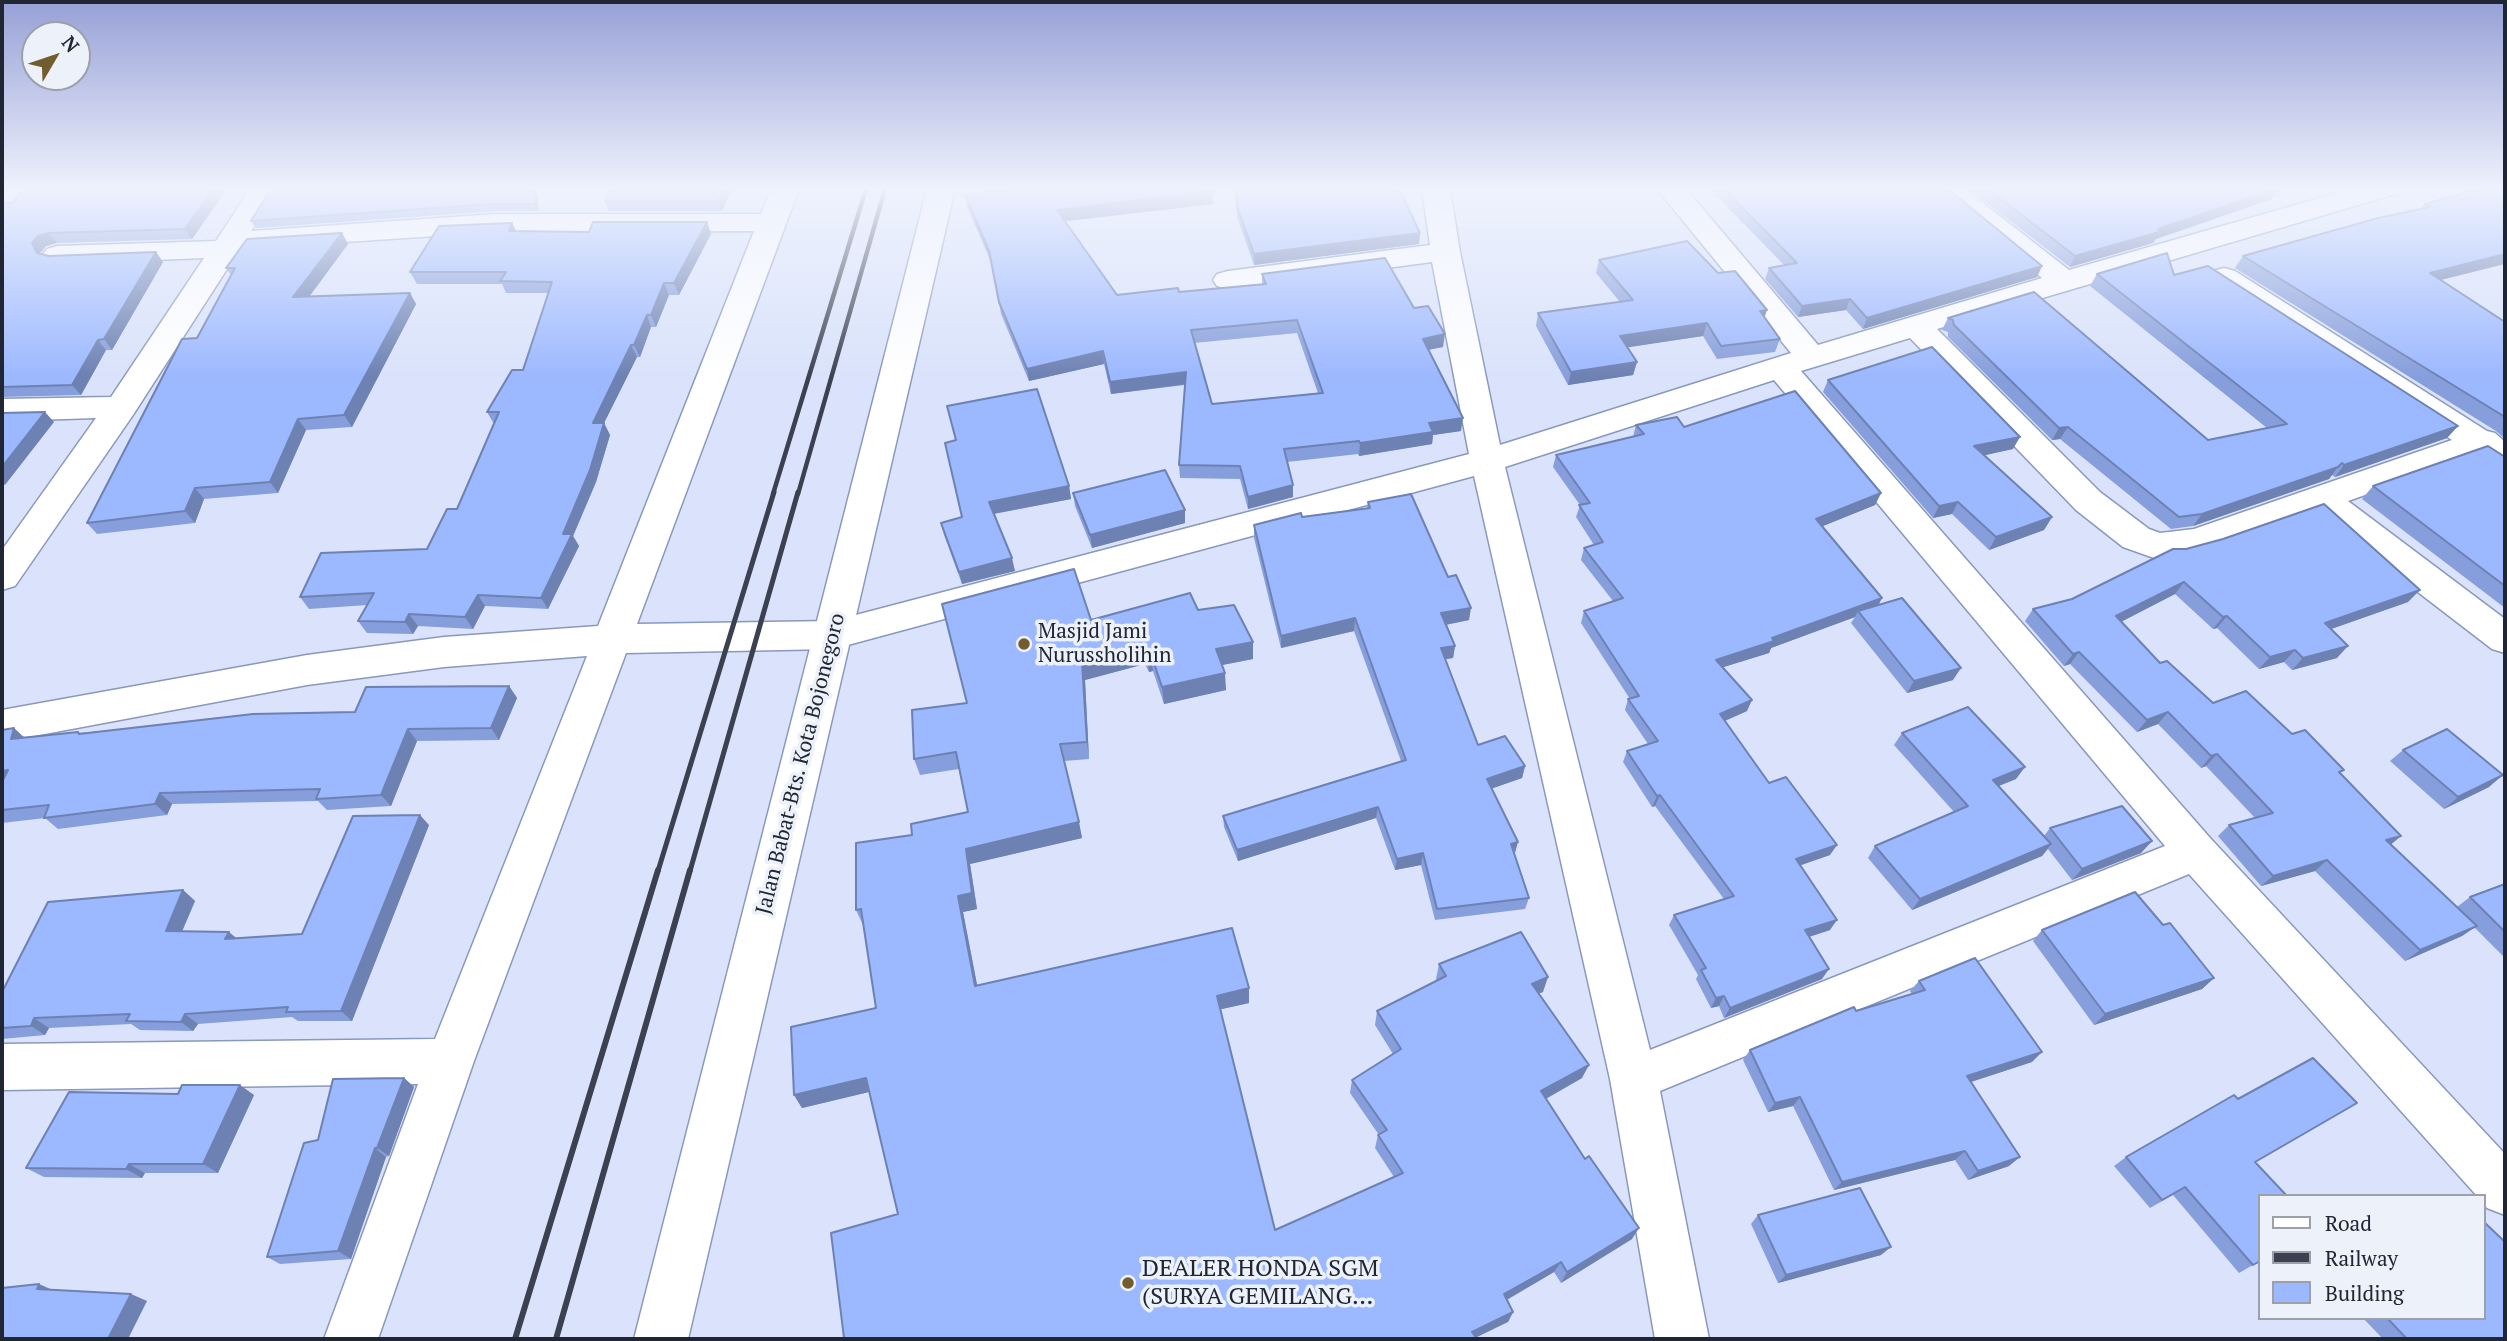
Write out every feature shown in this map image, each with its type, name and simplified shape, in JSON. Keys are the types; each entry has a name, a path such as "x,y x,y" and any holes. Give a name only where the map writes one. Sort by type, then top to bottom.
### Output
{"main road":[{"path":"57,255 115,252"},
{"path":"2,577 121,407 223,252"},
{"path":"351,1339 450,1061 761,252"},
{"name":"Jalan Babat-Bts. Kota Bojonegoro","path":"661,1339 926,252"},
{"path":"1228,280 1445,252 1487,461 1634,1079 1682,1339"},
{"path":"1716,252 1796,362 2196,852 2505,1190"},
{"path":"2027,252 2064,281"},
{"path":"2,726 307,670 444,652 614,639 833,635 1487,461 1796,362 2162,252"},
{"path":"2184,252 2494,449"},
{"path":"1916,326 2088,501 2121,528 2147,543 2176,546 2200,540 2320,498 2494,449"},
{"path":"2,410 121,407"},
{"path":"2320,498 2505,639"},
{"path":"1634,1079 2196,852"},
{"path":"2,1067 450,1061"}],"building":[{"path":"2,252 36,252 49,256 156,252 104,339 98,340 72,385 2,387"},
{"path":"238,252 328,252 293,297 410,293 344,415 298,419 270,482 195,488 185,511 87,523 182,339 197,338 235,268 226,268"},
{"path":"423,252 691,252 674,283 664,283 651,315 647,315 593,423 604,423 590,470 563,534 572,534 541,598 478,595 465,617 409,614 405,622 358,621 374,593 300,597 321,553 427,549 447,509 457,509 499,412 487,412 512,370 523,370 552,282 500,281 506,272 410,272"},
{"path":"989,252 1086,252 1117,295 1178,288 1179,292 1266,284 1262,274 1385,258 1414,308 1428,306 1445,334 1423,339 1463,418 1429,423 1433,432 1360,443 1284,449 1293,485 1248,497 1240,466 1179,465 1186,372 1110,382 1103,351 1027,369 999,302","holes":["1297,320 1323,393 1212,404 1191,330"]},
{"path":"1638,252 1697,252 1718,273 1735,271 1767,310 1760,311 1780,339 1721,346 1707,323 1620,336 1637,362 1571,372 1538,313 1633,300 1599,260"},
{"path":"1786,252 2024,252 2042,266 1867,318 1850,299 1802,306 1769,268 1797,263"},
{"path":"2069,252 2090,252 2075,256"},
{"path":"2259,252 2505,252 2505,254 2430,273 2505,322 2505,417 2243,256"},
{"path":"2167,253 2174,275 2208,266 2458,426 2344,465 2342,463 2338,467 2202,514 2179,517 2068,427 2059,428 1948,318 2034,292 2208,440 2287,424 2097,274"},
{"path":"1932,347 2020,437 1974,446 2052,517 1996,537 1958,502 1939,506 1828,380"},
{"path":"1037,389 1069,486 989,502 1012,558 959,572 941,523 962,517 945,443 956,440 947,406"},
{"path":"1795,391 1881,493 1816,519 1882,598 1772,638 1774,641 1716,660 1752,700 1720,714 1769,783 1786,777 1837,845 1796,859 1837,920 1805,930 1829,969 1730,1008 1724,996 1716,998 1701,970 1706,968 1674,915 1734,896 1660,795 1657,796 1627,751 1658,741 1628,699 1639,696 1584,611 1623,598 1584,548 1603,542 1579,505 1590,503 1556,455 1644,434 1636,425 1677,417 1684,427"},
{"path":"45,412 2,467 2,413"},
{"path":"2488,446 2505,457 2505,586 2373,486"},
{"path":"1165,470 1185,510 1090,535 1073,493"},
{"path":"1411,494 1448,577 1456,575 1471,608 1441,613 1455,646 1441,648 1478,745 1505,736 1525,766 1487,779 1518,842 1511,844 1529,898 1437,909 1423,853 1397,859 1378,807 1237,850 1223,816 1406,760 1355,618 1281,636 1254,525 1301,513 1302,517 1370,508 1368,502"},
{"path":"2324,504 2420,590 2325,623 2348,646 2303,658 2295,650 2270,657 2227,616 2223,617 2184,582 2116,616 2160,663 2167,661 2213,703 2246,691 2292,734 2305,730 2344,770 2339,772 2401,836 2386,840 2477,926 2420,950 2327,860 2273,876 2229,825 2273,813 2217,754 2211,756 2168,712 2147,720 2079,652 2073,654 2033,609 2072,599 2173,549 2186,549 2223,539"},
{"path":"1074,569 1091,620 1190,593 1198,610 1234,605 1253,642 1216,649 1225,673 1162,687 1151,654 1147,655 1144,647 1082,663 1087,742 1060,744 1079,822 966,849 972,893 958,896 975,986 1232,928 1249,988 1217,996 1275,1230 1403,1173 1378,1135 1387,1130 1352,1080 1401,1049 1377,1011 1446,976 1439,964 1521,932 1548,977 1532,984 1589,1065 1541,1091 1585,1159 1589,1156 1639,1228 1567,1272 1561,1262 1504,1294 1513,1312 1472,1332 1477,1339 840,1339 844,1338 831,1233 898,1214 866,1078 794,1095 791,1027 876,1008 861,909 856,910 856,843 912,835 911,824 968,812 956,752 914,759 912,710 967,703 942,604"},
{"path":"1902,598 1961,668 1914,681 1858,611"},
{"path":"509,686 491,728 408,729 381,795 316,799 320,789 160,793 155,804 44,818 49,805 2,810 2,782 8,770 2,771 2,730 14,728 11,739 253,714 355,712 366,687"},
{"path":"1968,707 2025,767 1993,780 2051,844 1920,899 1875,846 1968,806 1902,733"},
{"path":"2447,729 2503,775 2458,797 2403,750"},
{"path":"2122,806 2152,841 2082,869 2050,828"},
{"path":"420,815 341,1011 286,1012 288,1007 185,1014 181,1022 126,1021 130,1014 34,1018 31,1026 2,1028 2,992 48,902 183,890 166,931 229,932 225,939 302,934 353,816"},
{"path":"2505,884 2505,932 2470,897"},
{"path":"2135,892 2163,925 2170,923 2214,978 2105,1014 2042,930"},
{"path":"1975,958 2042,1052 1967,1076 2020,1157 1978,1171 1965,1151 1842,1182 1800,1097 1775,1103 1750,1050 1854,1007 1856,1011 1925,990 1919,981"},
{"path":"2313,1058 2357,1103 2255,1162 2285,1194 2258,1194 2258,1262 2253,1265 2185,1187 2162,1200 2126,1157 2234,1095 2238,1099"},
{"path":"404,1078 375,1148 338,1251 267,1257 304,1143 318,1140 333,1079"},
{"path":"182,1085 240,1085 203,1164 129,1164 126,1169 26,1168 69,1092 178,1094"},
{"path":"1860,1188 1891,1247 1786,1275 1758,1215"},
{"path":"2486,1224 2505,1242 2505,1339 2407,1339 2389,1320 2486,1320"},
{"path":"39,1284 37,1289 131,1294 108,1339 2,1339 2,1288"}],"railway":[{"path":"773,494 847,252"},
{"path":"798,494 867,252"},
{"path":"658,871 774,492"},
{"path":"690,871 798,492"},
{"path":"515,1339 658,870"},
{"path":"556,1339 690,870"}],"place":[{"name":"Masjid Jami Nurussholihin","path":"1024,644"},
{"name":"DEALER HONDA SGM (SURYA GEMILANG…","path":"1128,1283"}]}
